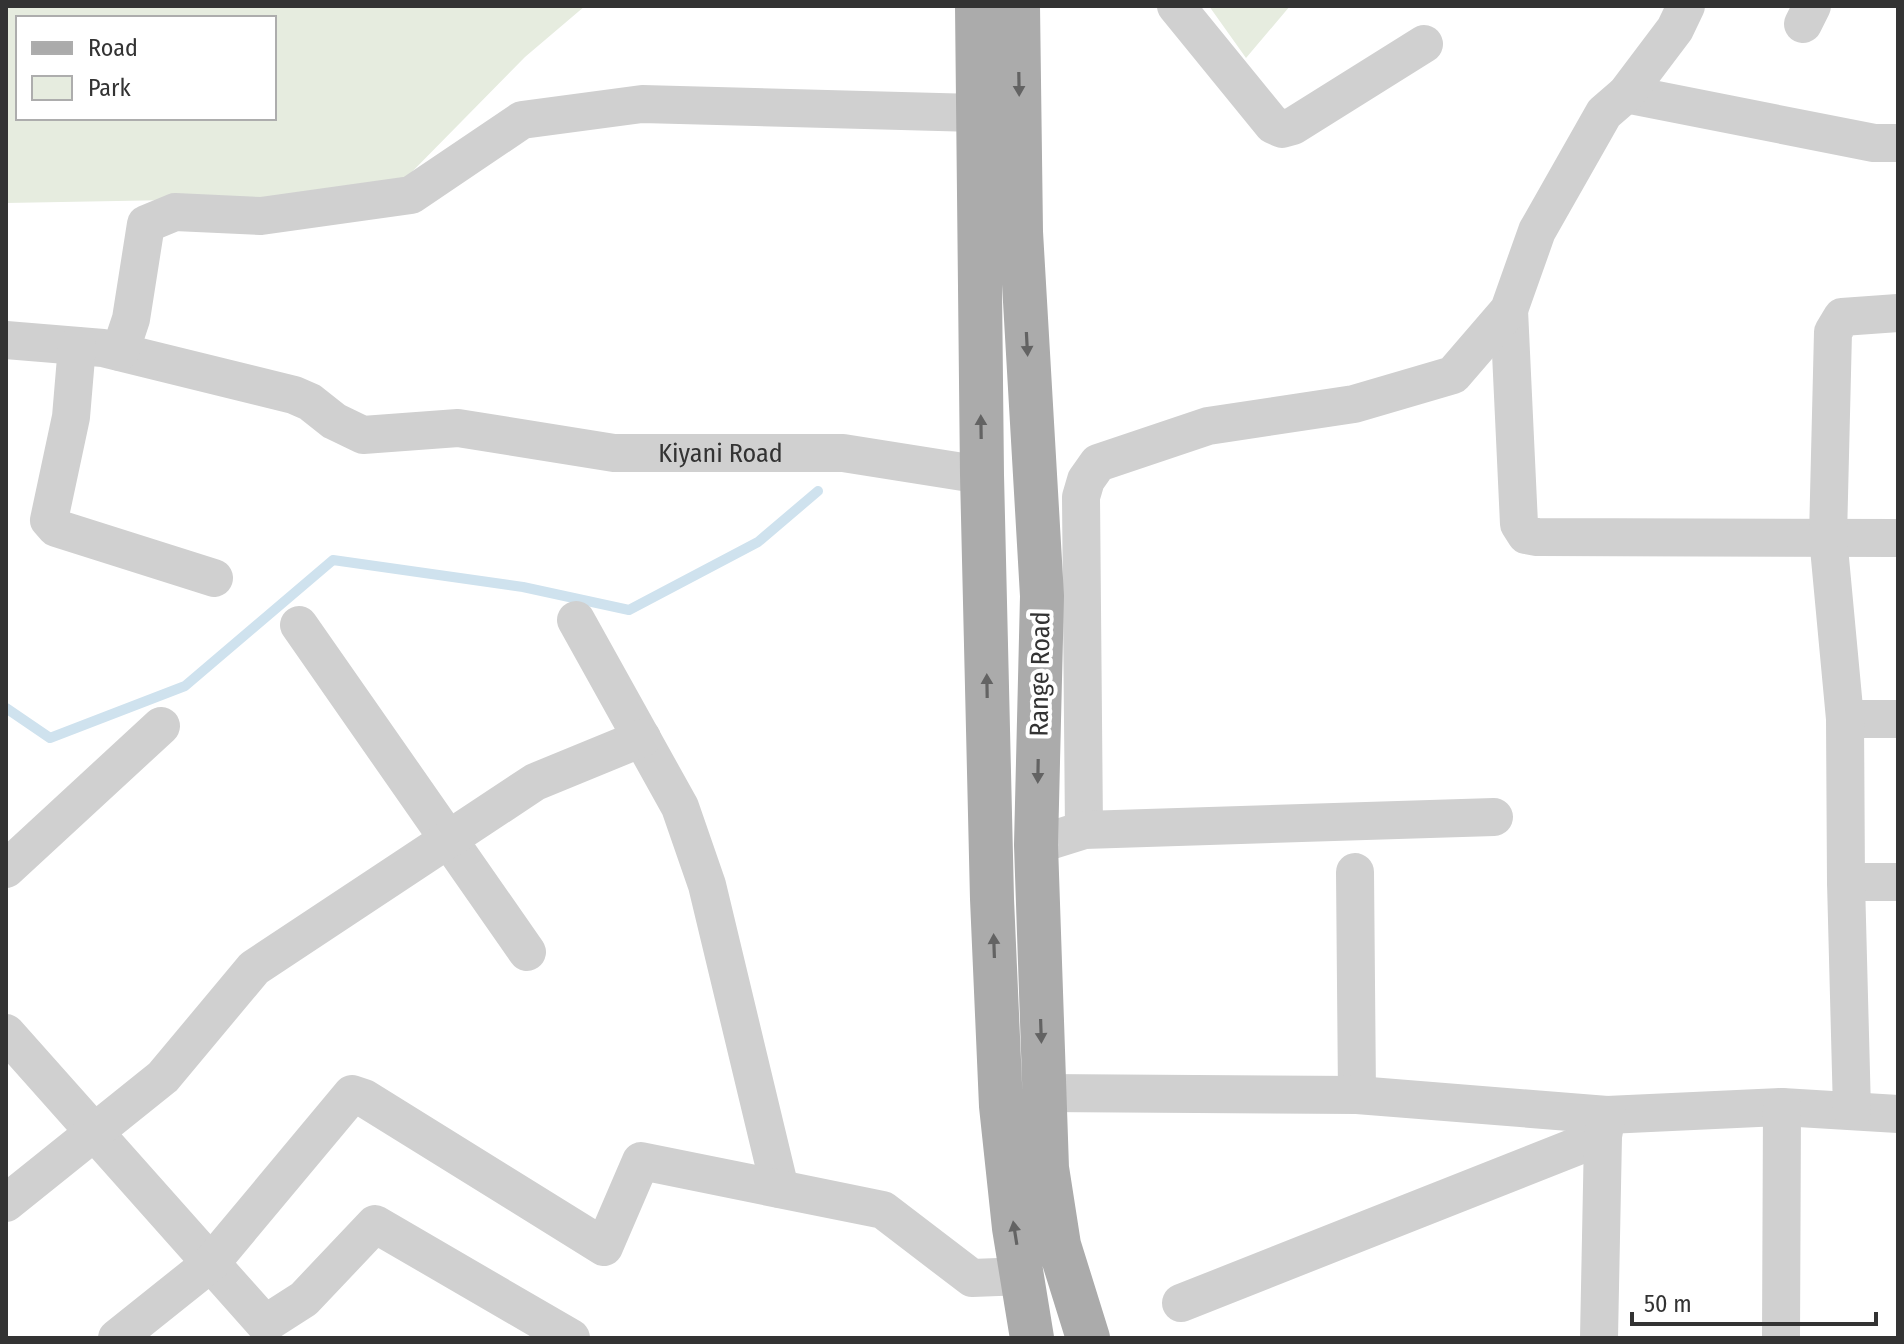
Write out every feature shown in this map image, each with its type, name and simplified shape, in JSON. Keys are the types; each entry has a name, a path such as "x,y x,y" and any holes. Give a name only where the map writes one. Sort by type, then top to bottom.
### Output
{"main road":[{"path":"977,6 982,475 992,899 1000,1090 1014,1228 1032,1338"},
{"name":"Range Road","path":"1018,6 1021,232 1042,596 1036,845 1043,1093 1047,1168 1059,1245 1088,1338"}],"street":[{"path":"1176,6 1273,125 1282,129 1293,126 1424,44"},
{"path":"1084,830 1081,497 1086,480 1098,463 1208,426 1354,404 1453,375 1509,310 1537,231 1604,113 1626,94 1675,29 1686,6"},
{"path":"1626,94 1874,143 1898,143"},
{"path":"120,352 131,319 146,224 175,212 261,216 411,195 522,120 642,104 976,113"},
{"path":"1509,310 1519,524 1526,535 1898,538"},
{"path":"1852,1111 1845,719 1828,537 1833,332 1842,317 1898,313"},
{"name":"Kiyani Road","path":"6,340 120,352 294,395 310,402 334,421 363,435 458,428 614,453 843,453 982,475"},
{"path":"77,346 71,417 49,520 56,528 214,578"},
{"path":"576,620 680,807 707,885 780,1189"},
{"path":"299,625 527,952"},
{"path":"1845,719 1898,719"},
{"path":"8,863 161,726"},
{"path":"6,1203 163,1077 254,968 535,782 642,738"},
{"path":"1036,845 1084,830 1494,817"},
{"path":"1355,872 1357,1095"},
{"path":"1846,882 1898,882"},
{"path":"6,1033 265,1324 304,1299 375,1224 571,1338"},
{"path":"1043,1093 1357,1095 1605,1125 1782,1107 1898,1114"},
{"path":"117,1338 211,1263 352,1094 375,1105 604,1247 641,1161 883,1210 972,1278 1022,1276"},
{"path":"1781,1338 1782,1107"},
{"path":"1181,1303 1605,1125"},
{"path":"1599,1338 1605,1125"}],"green space":[{"path":"6,6 585,6 525,57 399,185 331,197 6,203"},
{"path":"1209,6 1290,6 1246,58"}],"waterway":[{"path":"6,708 50,738 185,686 333,560 523,587 629,610 758,542 818,491"}]}
